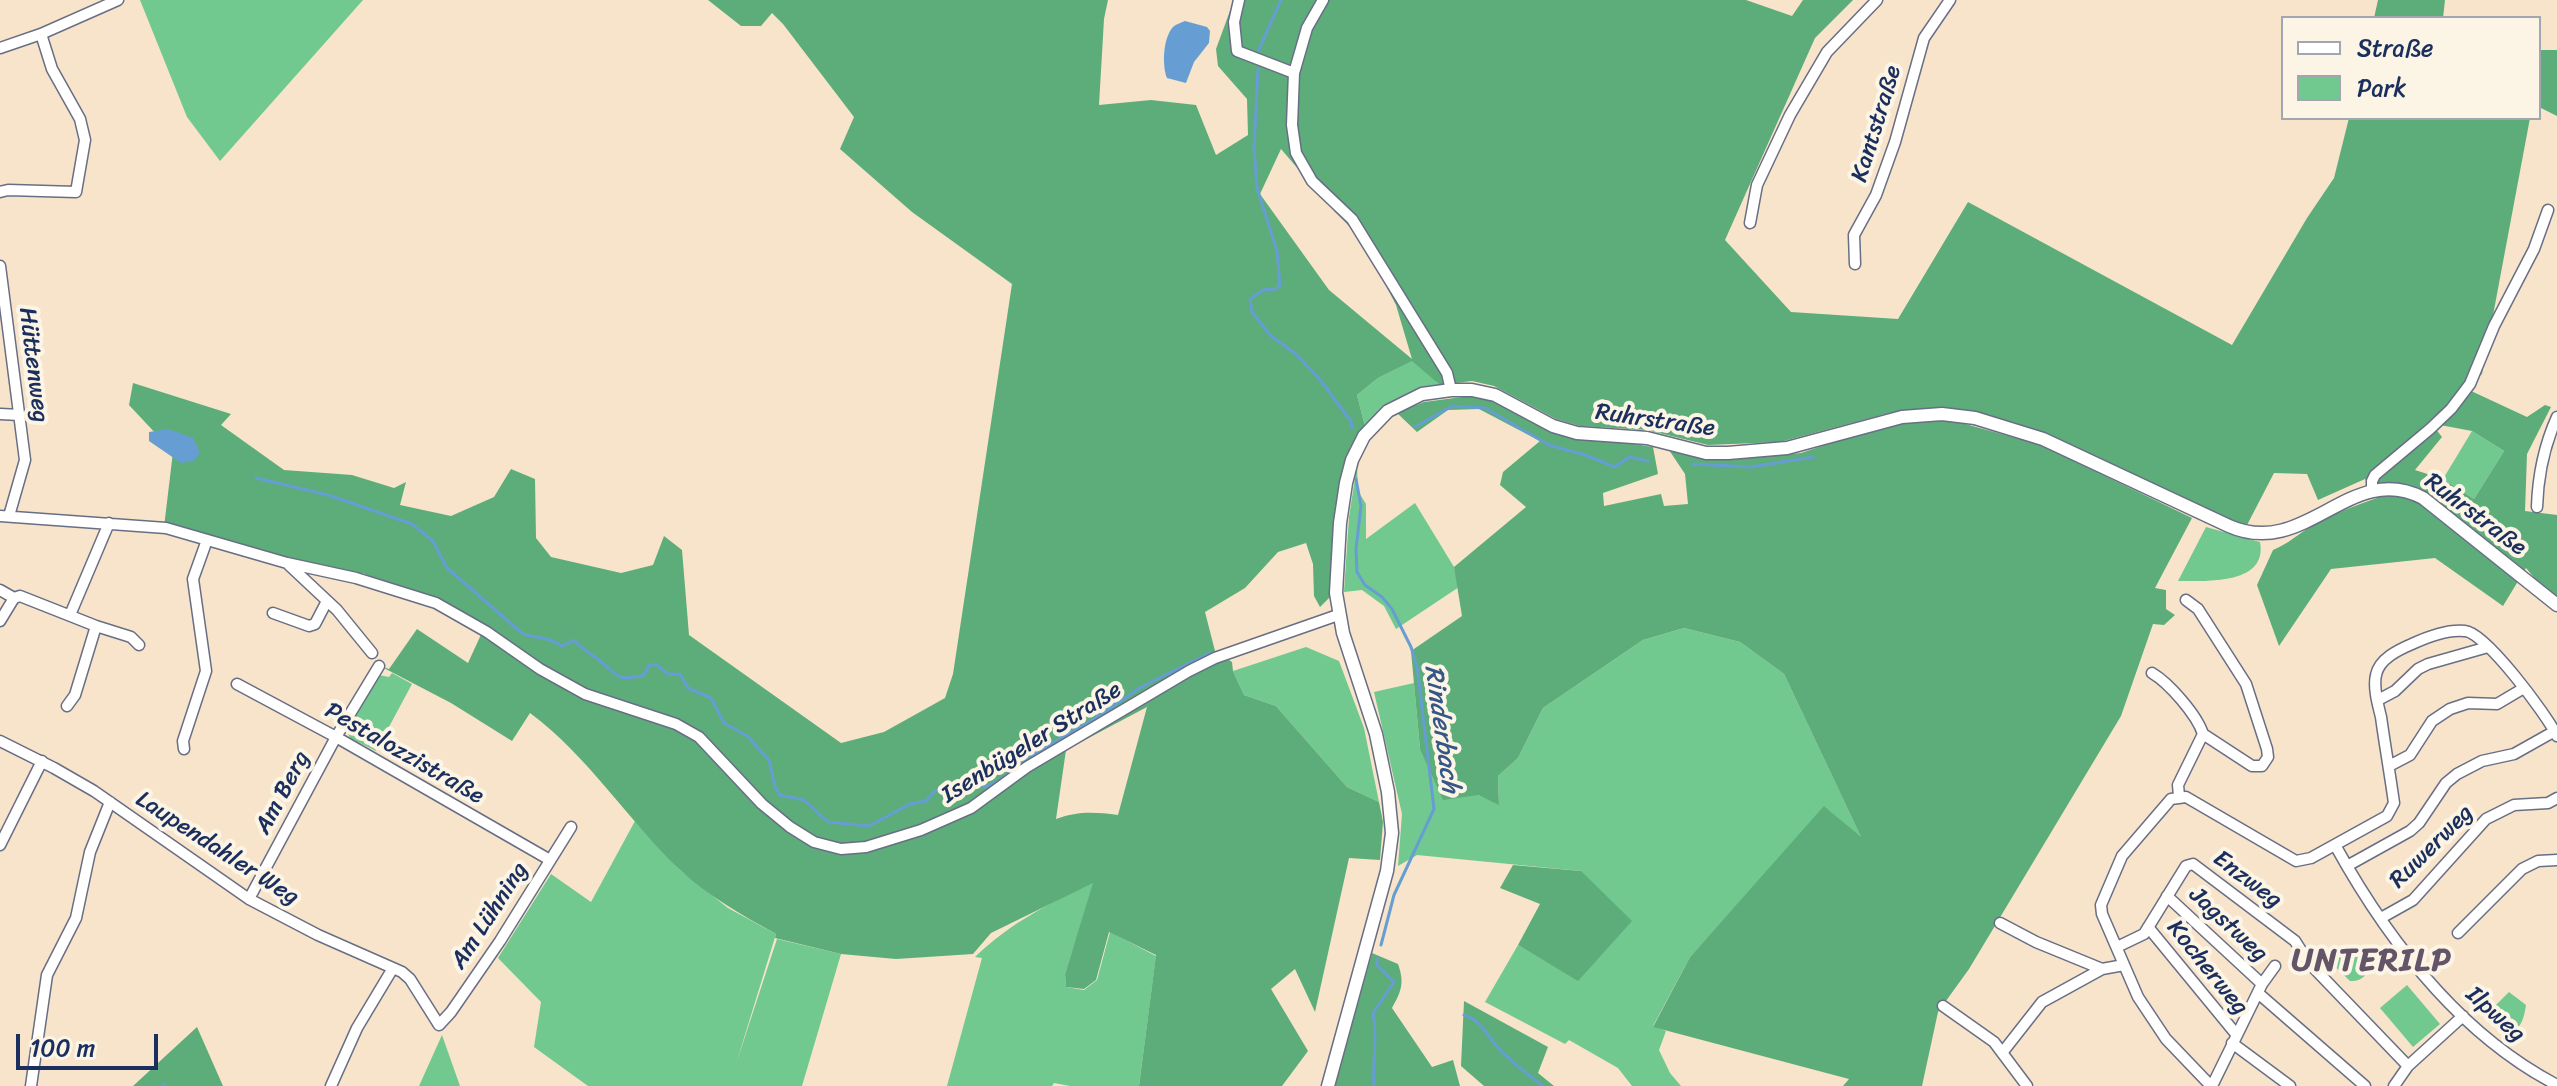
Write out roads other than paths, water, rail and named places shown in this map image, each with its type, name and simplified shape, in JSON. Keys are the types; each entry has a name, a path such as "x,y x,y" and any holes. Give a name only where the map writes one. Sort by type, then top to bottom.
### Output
{"main road":[{"name":"Ruhrstraße","path":"1328,1086 1380,901 1392,833 1388,792 1376,734 1338,615 1336,593 1340,523 1352,460 1364,436 1388,411 1404,401 1422,394 1472,390 1495,395 1553,426 1577,433 1647,438 1706,453 1787,448 1902,417 1942,414 1975,418 2043,439 2229,526 2267,535 2291,529 2353,497 2372,491 2389,488 2409,491 2423,498 2557,605"}],"street":[{"path":"0,48 41,34 118,0"},
{"path":"1239,0 1234,22 1237,51 1294,73"},
{"path":"1323,0 1307,28 1294,73 1292,125 1296,153 1312,181 1352,219 1447,373 1451,390"},
{"path":"1750,223 1757,185 1790,115 1827,52 1877,0"},
{"name":"Kantstraße","path":"1855,264 1854,235 1876,195 1895,142 1924,38 1950,0"},
{"path":"0,192 76,192 85,140 80,119 52,69 41,34"},
{"path":"2372,491 2375,475 2451,409 2470,384 2494,326 2534,249 2548,210"},
{"name":"Hüttenweg","path":"0,266 25,460 4,516"},
{"path":"0,414 20,415"},
{"path":"2537,507 2546,442 2557,417"},
{"name":"Isenbügeler Straße","path":"4,516 166,528 287,563 338,573 436,603 585,694 676,724 699,737 762,804 790,827 814,842 841,849 866,847 940,823 971,808 1027,767 1189,671 1215,658 1338,615"},
{"path":"70,615 109,523"},
{"path":"184,749 183,741 206,671 193,579 207,540"},
{"name":"Isenbügeler Straße","path":"287,563 327,601 372,653"},
{"path":"0,590 14,598"},
{"path":"0,621 14,598 20,596 131,637 139,645"},
{"path":"2152,673 2163,679 2200,724 2203,734 2252,766 2262,766 2268,757 2246,684 2198,609 2186,600"},
{"path":"273,613 309,626 315,624 327,601"},
{"path":"67,706 75,695 96,626"},
{"path":"2275,966 2260,988 2211,1086 2166,1039 2138,997 2102,914 2101,905 2122,856 2162,808 2179,796 2186,797 2296,861 2311,858 2387,816 2394,803 2376,672 2382,662 2398,650 2426,638 2468,630 2482,639 2524,688 2556,733 2514,754 2482,761 2457,774 2446,783 2410,831 2347,866"},
{"path":"2378,700 2395,691 2418,669 2428,664 2488,647"},
{"name":"Am Berg","path":"249,899 336,737 379,666"},
{"name":"Pestalozzistraße","path":"237,684 550,860"},
{"path":"2389,766 2410,755 2432,721 2450,709 2468,703 2497,704 2524,688"},
{"path":"2179,796 2178,785 2203,734"},
{"name":"Laupendahler Weg","path":"0,741 71,776 249,899 295,924 393,968 410,979 439,1025"},
{"path":"0,845 42,761"},
{"name":"Ruwerweg","path":"2381,918 2413,900 2486,819 2514,805 2548,803 2557,798"},
{"path":"31,1086 47,975 76,918 90,852 110,802"},
{"name":"Am Lühning","path":"439,1025 500,941 571,827"},
{"name":"Ilpweg","path":"2335,845 2410,961 2463,1016 2514,1060 2557,1085"},
{"path":"2458,933 2522,869 2538,861 2557,860"},
{"name":"Enzweg","path":"2117,947 2144,934 2186,866 2193,864 2295,941 2309,963 2408,1066"},
{"name":"Jagstweg","path":"2167,896 2365,1086"},
{"path":"2000,923 2036,942 2102,969"},
{"name":"Kocherweg","path":"2148,927 2234,1039 2290,1086"},
{"path":"2002,1053 2042,1002 2102,969 2124,965"},
{"path":"331,1086 357,1028 393,968"},
{"path":"1943,1006 1994,1042 2027,1086"},
{"path":"2394,1086 2408,1066 2463,1016"}],"water":[{"path":"1185,21 1207,27 1210,31 1209,43 1194,62 1186,83 1167,78 1164,59 1170,32 1174,26"},
{"path":"168,429 193,438 200,452 194,461 181,463 149,441 149,432"}],"waterway":[{"name":"Rinderbach","path":"1257,54 1281,0"},
{"name":"Rinderbach","path":"1258,69 1254,148 1257,188 1277,251 1280,286 1273,290 1265,289 1250,299 1252,312 1270,335 1297,355 1321,381 1351,421 1352,428"},
{"path":"1415,427 1452,406 1485,408 1549,445 1615,467 1629,457 1648,461"},
{"path":"1693,464 1751,467 1813,457"},
{"path":"256,478 328,495 412,524 433,541 447,568 523,634 562,646 574,640 622,677 644,675 649,665 657,665 668,674 680,674 688,688 711,698 724,723 747,736 769,760 780,795 804,800 828,822 869,826 910,804 926,801 935,791 971,781 985,787 997,782 1042,749 1141,687 1210,653"},
{"name":"Rinderbach","path":"1356,479 1361,506 1357,572 1365,585 1392,609 1411,647 1417,666 1434,809 1394,895 1381,945"},
{"path":"1374,1086 1373,1013 1394,982 1377,965 1377,959"},
{"path":"1464,1015 1476,1021 1501,1051 1543,1086"}],"district":[{"name":"UNTERILP","path":"2372,962"}]}
